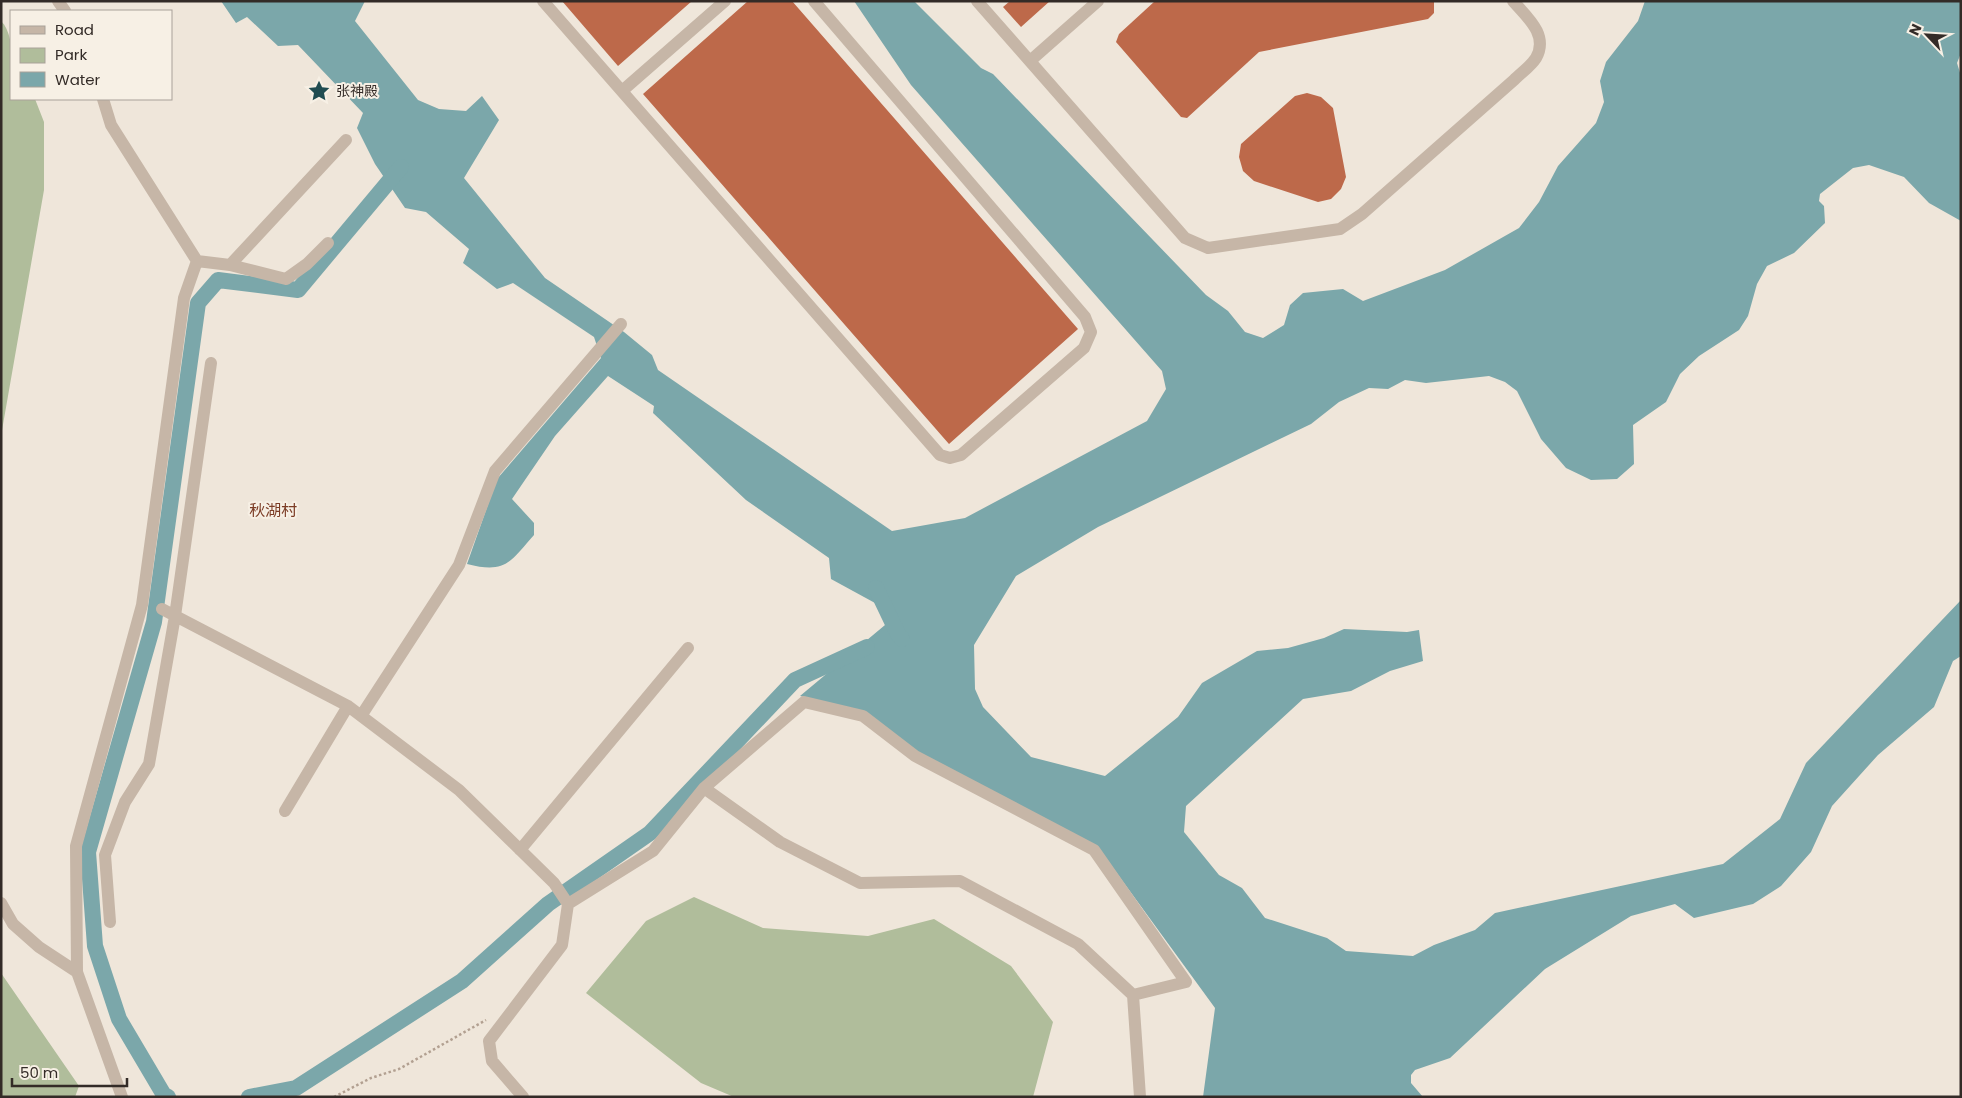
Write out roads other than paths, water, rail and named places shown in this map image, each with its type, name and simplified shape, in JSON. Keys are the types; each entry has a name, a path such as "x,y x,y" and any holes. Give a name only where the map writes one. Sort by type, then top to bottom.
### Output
{"street":[{"path":"543,1 940,455 950,458 961,454 1084,348 1091,332 1085,317 814,1"},
{"path":"622,91 725,1"},
{"path":"978,1 1185,238 1208,248 1340,229 1362,214 1514,80 1536,58 1541,43 1535,26 1513,1"},
{"path":"1030,61 1098,1"},
{"path":"103,100 111,125 197,261"},
{"path":"230,265 346,140"},
{"path":"197,261 230,265 286,279 307,264 328,243"},
{"path":"122,1097 77,972 76,846 142,605 184,298 197,261"},
{"path":"361,716 460,565 494,471 621,324"},
{"path":"110,922 105,856 125,802 149,764 175,616 211,363"},
{"path":"162,609 348,706 459,790 554,883 568,904 562,945 489,1041 492,1061 523,1097"},
{"path":"520,850 688,648"},
{"path":"568,904 653,850 704,788 804,702 863,716 915,756 1094,850 1186,982 1133,995"},
{"path":"284,811 348,706"},
{"path":"704,788 780,842 860,883 960,881 1078,944 1133,995 1140,1097"},
{"path":"1,903 14,924 38,947 77,972"}],"water":[{"path":"221,1 365,1 355,21 418,100 439,109 466,111 482,96 499,120 464,178 545,278 624,332 652,355 658,370 892,531 965,518 1147,421 1166,389 1162,371 911,85 854,1 914,1 981,68 993,74 1206,295 1228,311 1245,332 1263,338 1284,325 1290,305 1303,293 1343,289 1363,301 1445,270 1519,228 1539,202 1558,166 1596,123 1604,102 1600,81 1606,62 1638,21 1645,1 1961,1 1961,53 1957,63 1961,76 1961,221 1929,203 1904,177 1869,165 1853,168 1820,194 1819,201 1824,206 1825,223 1794,253 1767,266 1757,284 1748,316 1739,330 1699,356 1680,374 1666,402 1633,425 1634,464 1617,479 1591,480 1566,468 1541,439 1517,391 1505,382 1489,376 1426,383 1405,380 1388,389 1369,388 1339,402 1311,424 1098,527 1016,576 974,645 975,689 983,707 1031,757 1105,776 1178,717 1202,683 1257,651 1288,648 1324,638 1344,629 1407,632 1419,630 1423,661 1390,671 1351,691 1303,699 1186,806 1184,832 1219,875 1242,888 1265,918 1327,938 1346,951 1413,956 1434,945 1475,930 1495,913 1723,864 1780,819 1806,763 1961,600 1961,656 1953,661 1934,707 1878,755 1832,806 1811,852 1781,886 1753,904 1694,918 1675,904 1631,916 1545,969 1450,1058 1415,1070 1411,1075 1411,1083 1423,1097 1203,1097 1215,1008 1097,846 917,754 865,712 800,696 897,615 831,579 829,558 746,500 653,413 654,406 608,376 555,436 512,499 534,523 534,535 513,559 506,563 491,567 467,564 497,479 601,358 594,337 513,283 497,289 463,263 469,249 426,212 405,208 375,164 357,128 363,113 298,45 278,46 247,17 236,23"}],"waterway":[{"path":"168,1097 164,1095 119,1019 95,946 88,852 154,622 198,303 218,280 298,290 401,167"},
{"path":"876,588 902,639"},
{"path":"249,1097 296,1088 462,981 548,904 650,833 795,680 867,647"}],"place":[{"name":"张神殿","path":"319,91"}],"district":[{"name":"秋湖村","path":"273,510"}]}
